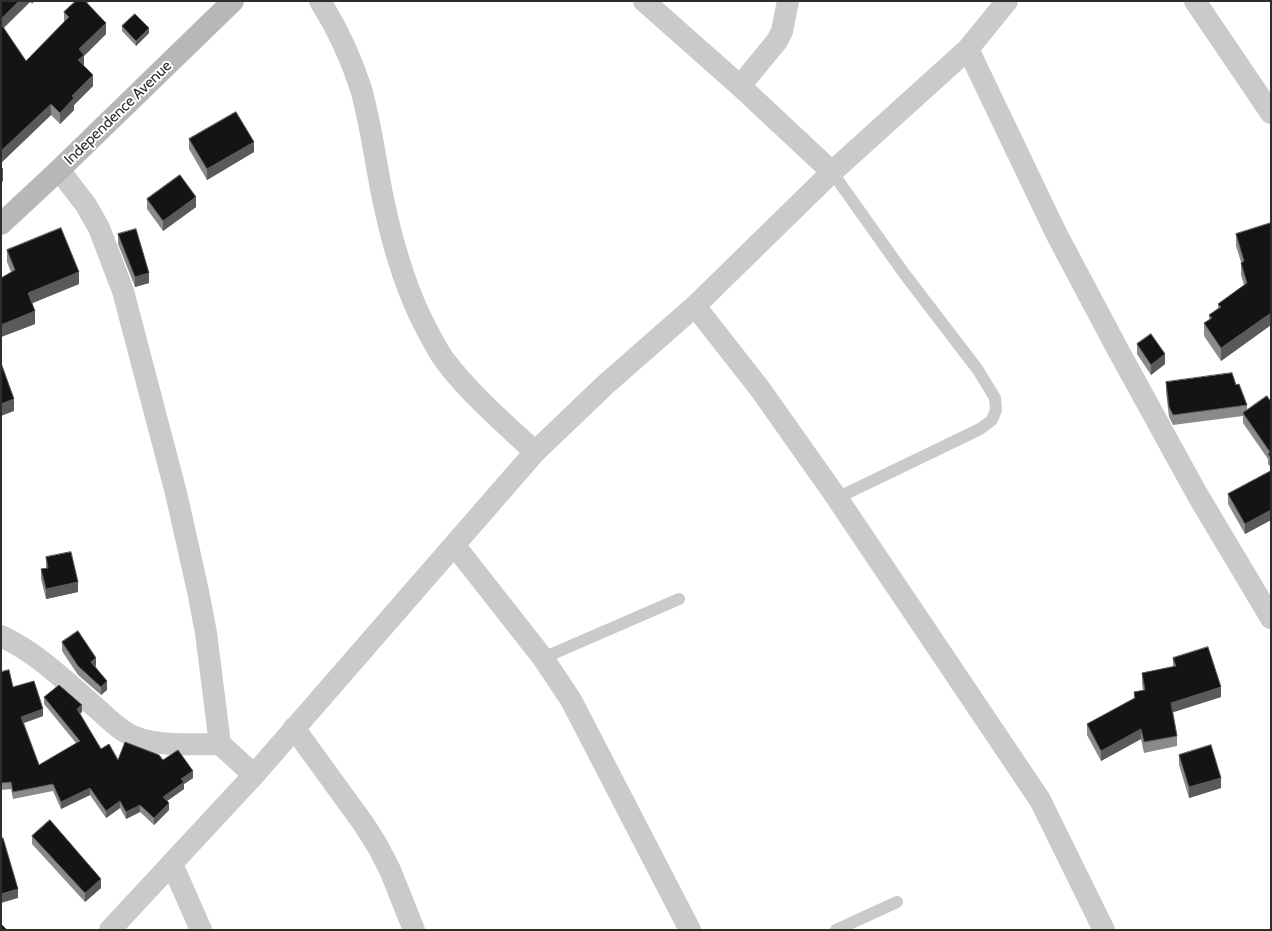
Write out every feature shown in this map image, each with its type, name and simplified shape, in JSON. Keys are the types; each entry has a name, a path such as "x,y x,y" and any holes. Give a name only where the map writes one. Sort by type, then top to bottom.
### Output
{"street":[{"name":"Independence Avenue","path":"1,224 59,170 233,1"},
{"path":"320,1 332,20 360,88 369,124 385,208 398,261 426,328 445,361 466,386 535,452"},
{"path":"644,1 740,86 832,172"},
{"path":"740,86 777,41 782,31 788,1"},
{"path":"110,930 254,775 535,452 605,385 695,306 832,172 968,49 1007,1"},
{"path":"1195,1 1271,113"},
{"path":"968,49 1056,232 1118,350 1197,494 1271,618"},
{"path":"59,170 86,205 99,228 123,291 176,493 198,591 207,640 220,744 254,775"},
{"path":"695,306 760,389 837,498 1040,800 1104,930"},
{"path":"454,546 543,658 574,706 690,930"},
{"path":"1,636 41,660 106,716 133,737 156,742 220,744"},
{"path":"294,728 363,823 390,870 414,930"},
{"path":"172,864 201,930"}],"lane":[{"path":"832,172 903,272 978,370 995,398 996,410 992,420 980,429 837,498"},
{"path":"543,658 679,599"},
{"path":"836,930 897,902"}],"building":[{"path":"1,1 19,1 1,19"},
{"path":"76,1 85,1 106,23 79,49 84,55 78,60 93,75 72,96 74,98 60,113 51,104 1,151 1,24 26,61 69,17 64,12"},
{"path":"135,14 149,28 136,41 122,26"},
{"path":"236,112 254,142 207,169 189,139"},
{"path":"180,175 196,197 163,221 147,199"},
{"path":"1271,223 1271,313 1221,348 1204,323 1212,318 1209,315 1221,307 1218,304 1247,283 1241,263 1244,261 1236,234"},
{"path":"61,228 79,272 28,293 35,311 1,325 1,278 15,270 7,250"},
{"path":"136,229 149,273 135,277 118,234"},
{"path":"1151,334 1165,354 1151,365 1137,344"},
{"path":"1,363 14,399 1,404"},
{"path":"1232,373 1236,385 1239,384 1247,405 1173,415 1169,407 1166,382"},
{"path":"1267,396 1271,402 1271,458 1268,454 1270,452 1243,413"},
{"path":"1271,471 1271,510 1245,524 1228,494"},
{"path":"71,552 78,582 46,589 41,569 48,568 46,557"},
{"path":"78,631 96,658 91,662 107,681 101,687 78,666 62,642"},
{"path":"1208,647 1221,687 1171,703 1177,736 1144,742 1141,729 1101,751 1087,724 1135,698 1134,692 1145,690 1142,673 1176,666 1173,658"},
{"path":"9,670 13,687 34,681 43,709 21,717 39,765 80,741 44,697 59,685 82,705 77,709 101,749 109,744 118,760 125,742 159,755 163,760 178,750 193,771 181,779 184,782 163,797 169,803 154,818 140,805 126,812 120,801 106,811 90,788 61,802 53,784 13,792 11,782 1,783 1,672"},
{"path":"1211,745 1221,778 1189,787 1179,755"},
{"path":"50,820 101,879 85,893 32,836"},
{"path":"3,838 18,889 1,894 1,839"},
{"path":"1,924 7,930 1,930"}]}
